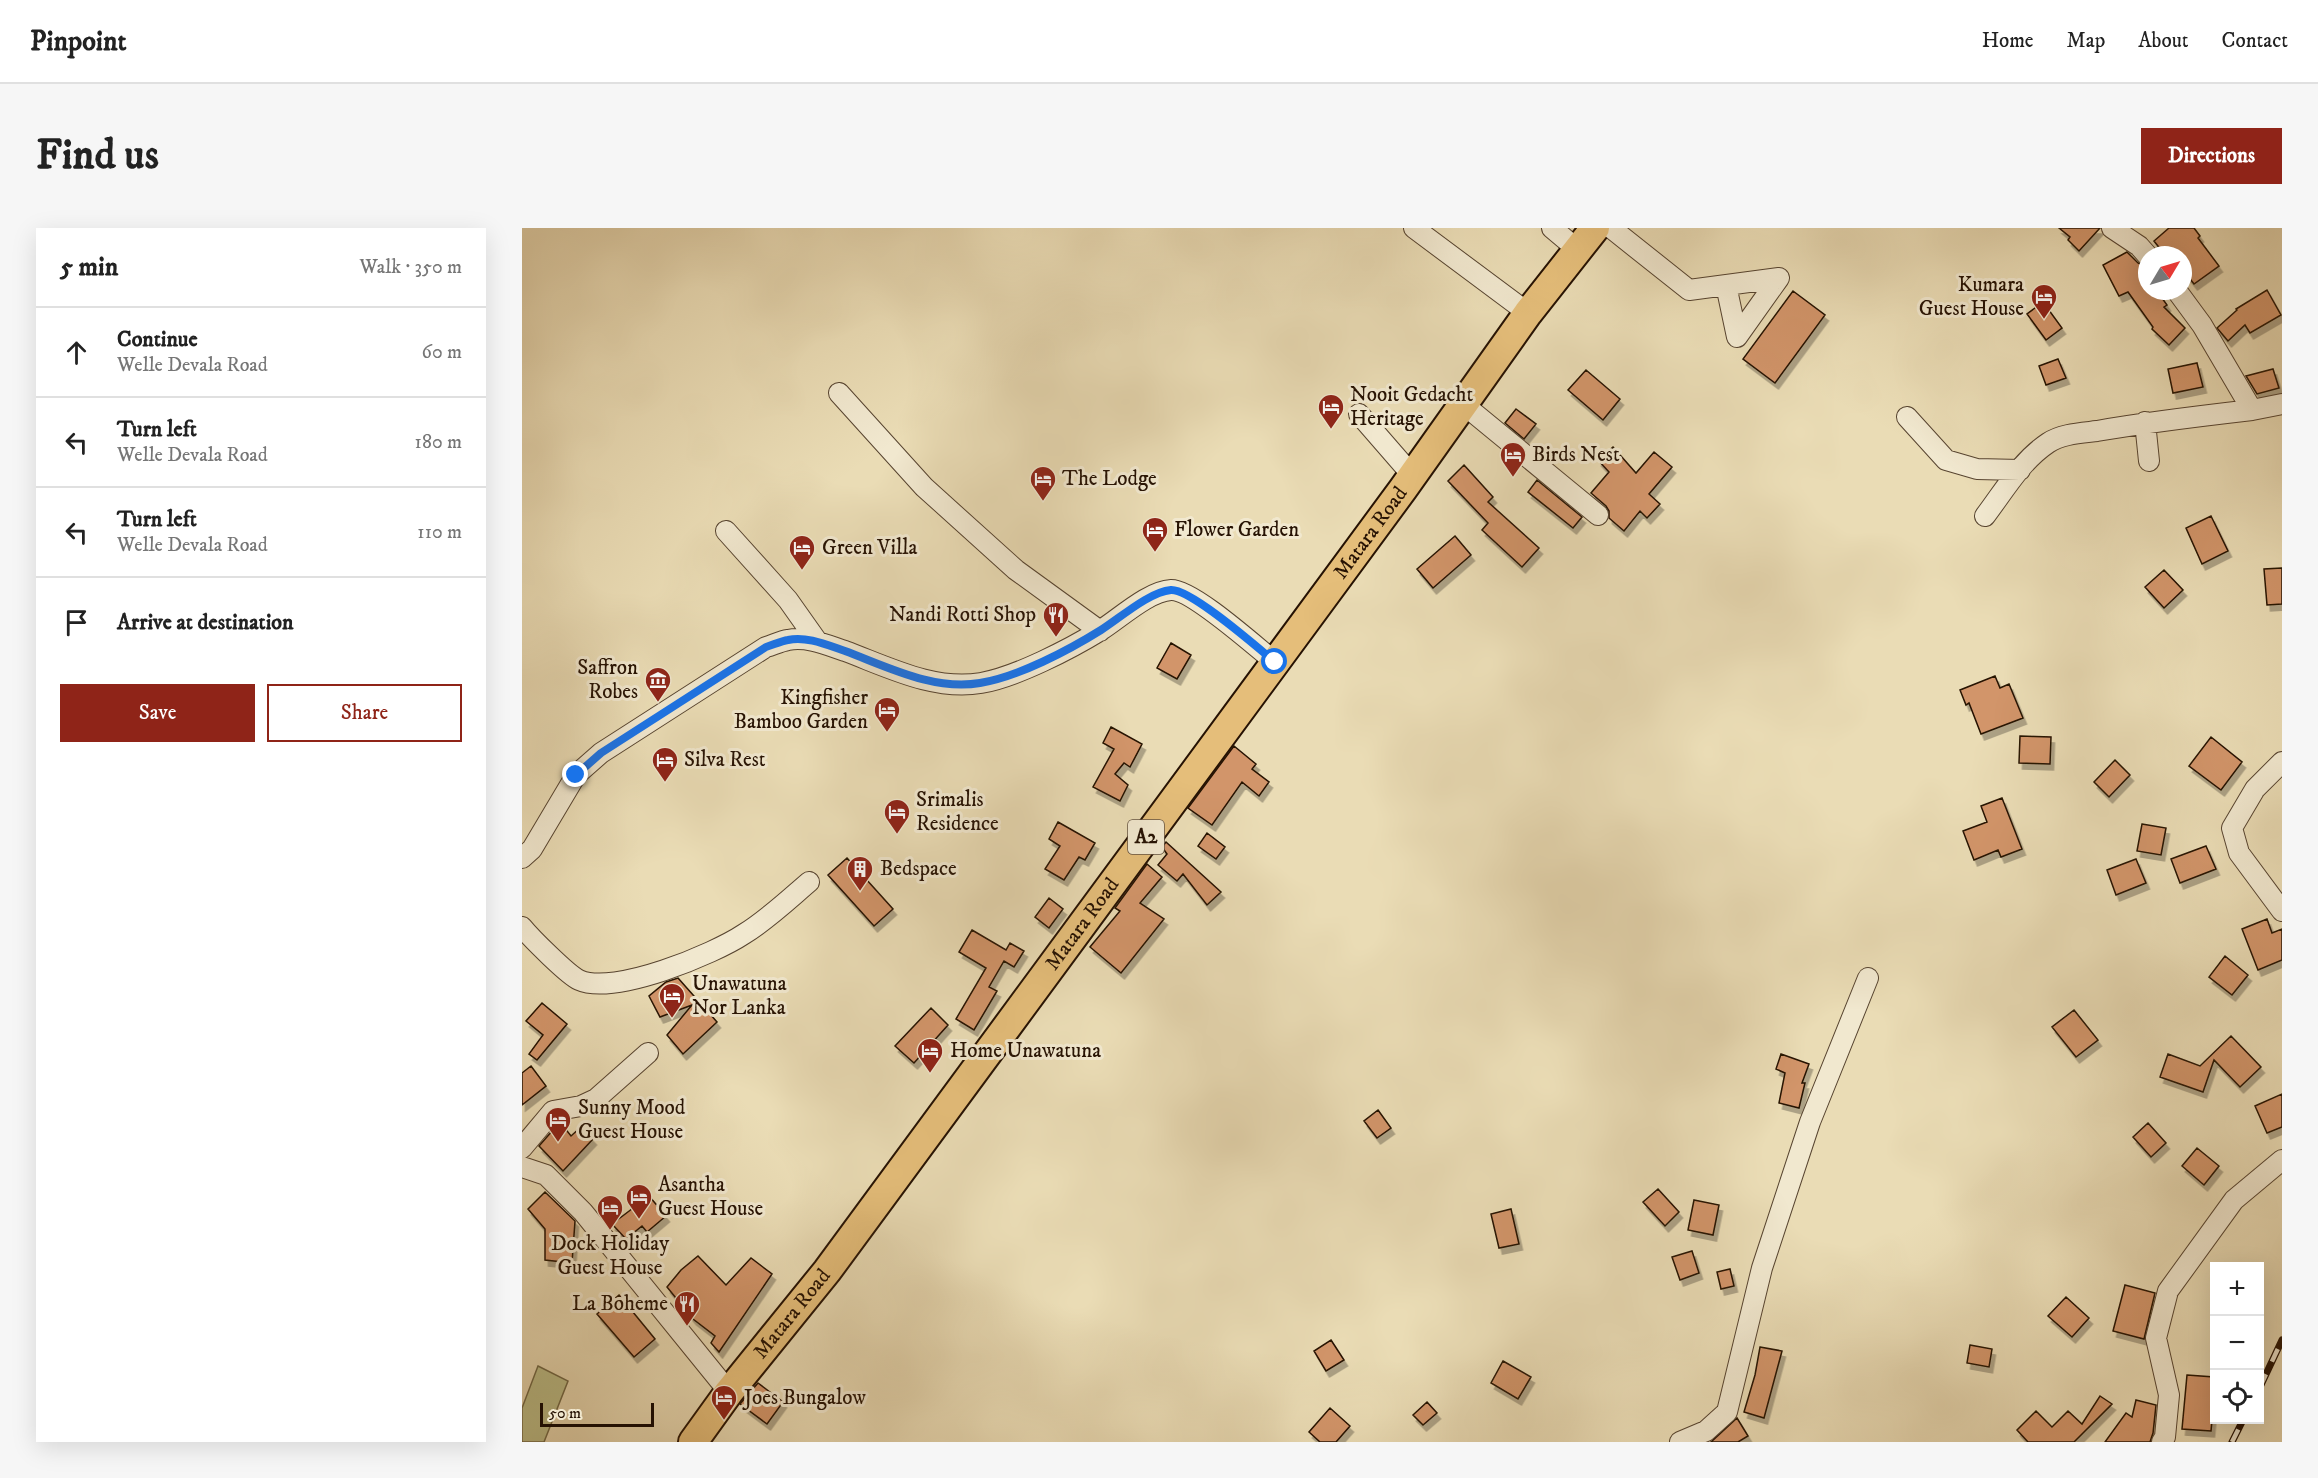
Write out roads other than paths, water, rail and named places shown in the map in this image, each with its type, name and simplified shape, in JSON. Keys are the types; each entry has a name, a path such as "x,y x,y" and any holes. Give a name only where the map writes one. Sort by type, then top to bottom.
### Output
{"highway":[{"name":"Matara Road","path":"693,1442 729,1392 827,1271 1412,475 1528,313 1595,228"}],"street":[{"path":"1414,228 1528,313"},
{"path":"1552,228 1578,250"},
{"path":"1611,228 1689,290 1726,285"},
{"path":"2112,228 2139,246"},
{"path":"2184,300 2202,325 2252,410"},
{"path":"839,393 924,487 1016,570 1100,631"},
{"path":"1463,404 1598,515"},
{"path":"1985,516 2020,470 2036,452 2050,441 2145,422 2252,410 2282,404"},
{"path":"1359,414 1412,475"},
{"path":"1907,417 1946,460 1977,469 2020,470"},
{"path":"2145,422 2149,461"},
{"path":"726,531 788,600 817,641"},
{"path":"522,858 532,849 576,775 601,753 766,647 789,639 817,641 919,678 956,685 982,683 1034,666 1100,631 1160,593 1173,590 1185,593 1205,607 1275,662"},
{"path":"2282,762 2255,789 2232,828 2239,853 2282,911"},
{"path":"522,927 580,981 609,984 640,980 716,951 746,934 809,882"},
{"path":"1680,1442 1706,1431 1727,1412 1766,1257 1810,1122 1868,978"},
{"path":"522,1148 553,1111 581,1106 596,1099 648,1053"},
{"path":"2162,1442 2165,1437 2169,1395 2156,1338 2168,1291 2234,1200 2282,1161"},
{"path":"522,1167 546,1175 583,1212 729,1392"}],"railway":[{"path":"2264,1378 2282,1340"},
{"path":"2232,1442 2241,1424"}],"place":[{"name":"Kumara Guest House","path":"2044,320"},
{"name":"Nooit Gedacht Heritage","path":"1331,430"},
{"name":"Birds Nest","path":"1513,478"},
{"name":"The Lodge","path":"1043,502"},
{"name":"Flower Garden","path":"1155,553"},
{"name":"Green Villa","path":"802,571"},
{"name":"Nandi Rotti Shop","path":"1056,638"},
{"name":"Saffron Robes","path":"658,703"},
{"name":"Kingfisher Bamboo Garden","path":"887,733"},
{"name":"Silva Rest","path":"665,783"},
{"name":"Srimalis Residence","path":"897,835"},
{"name":"Bedspace","path":"860,892"},
{"name":"Unawatuna Nor Lanka","path":"672,1019"},
{"name":"Home Unawatuna","path":"930,1074"},
{"name":"Sunny Mood Guest House","path":"558,1143"},
{"name":"Asantha Guest House","path":"639,1220"},
{"name":"Dock Holiday Guest House","path":"610,1231"},
{"name":"La Boheme","path":"687,1327"},
{"name":"Joes Bungalow","path":"724,1421"}]}
